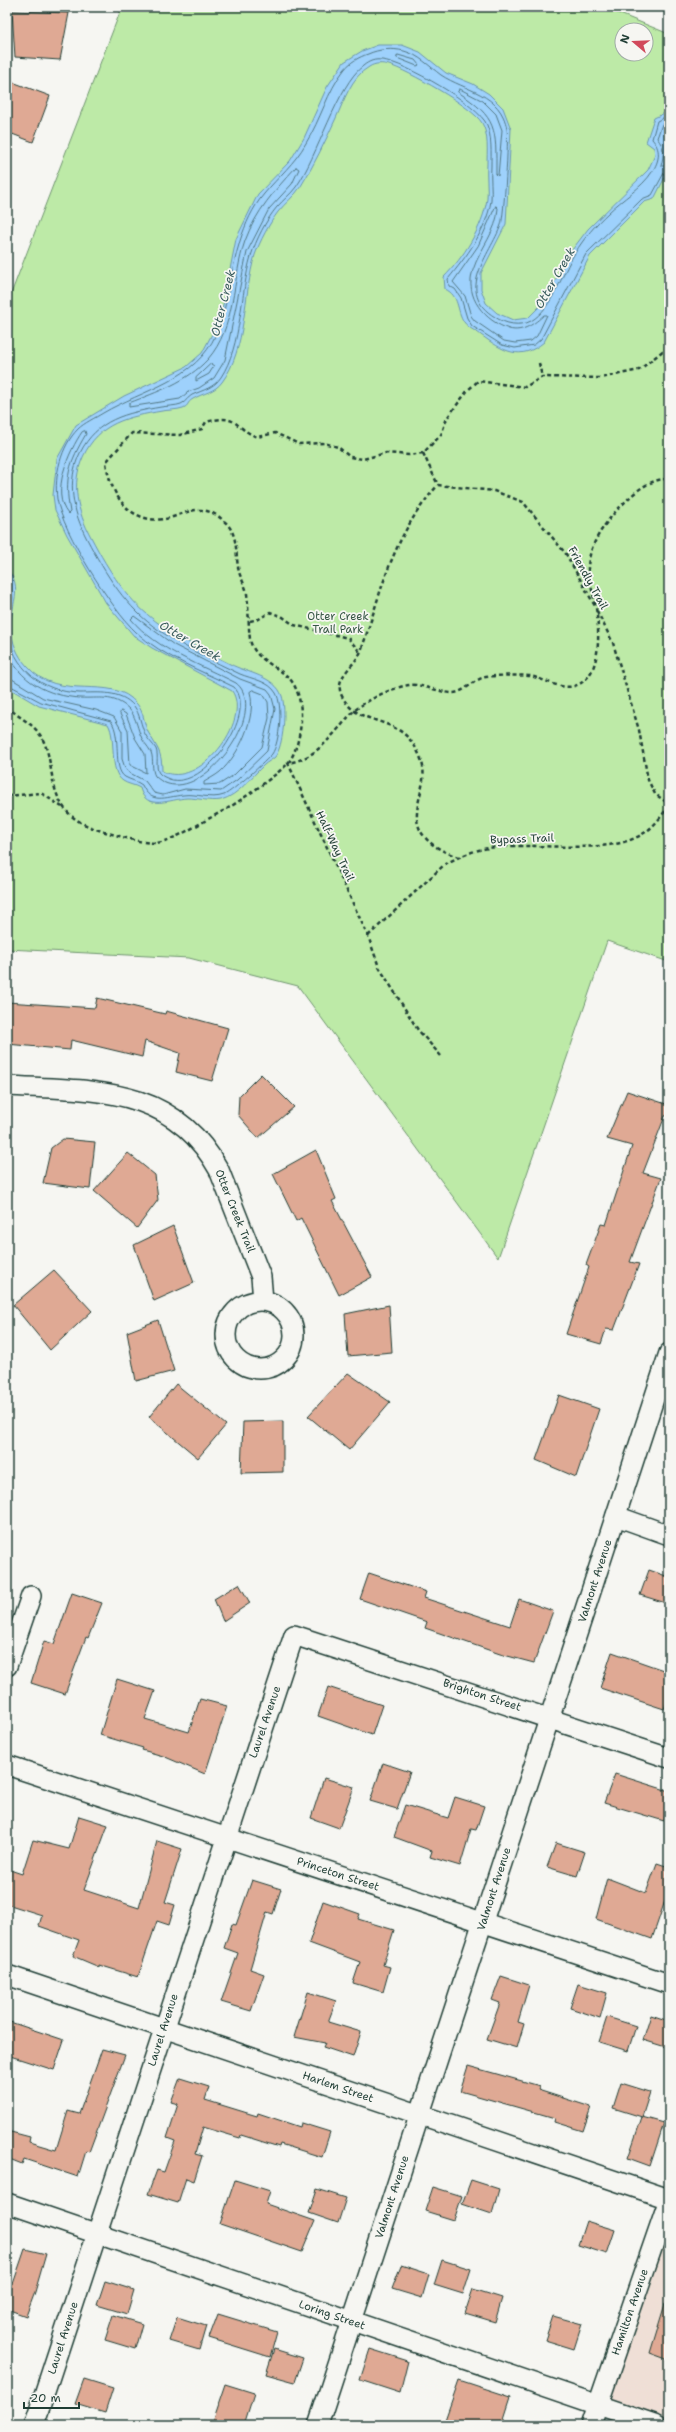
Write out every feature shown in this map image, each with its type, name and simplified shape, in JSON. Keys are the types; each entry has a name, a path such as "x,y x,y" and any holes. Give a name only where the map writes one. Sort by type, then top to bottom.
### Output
{"street":[{"name":"Otter Creek Trail","path":"7,1086 116,1093 154,1106 179,1122 196,1137 212,1155 220,1170 261,1276 263,1300"},
{"name":"Valmont Avenue","path":"318,2425 669,1353"},
{"path":"616,1516 669,1535"},
{"path":"7,1666 32,1596"},
{"name":"Brighton Street","path":"294,1635 669,1758"},
{"name":"Laurel Avenue","path":"34,2425 226,1837 294,1635"},
{"name":"Princeton Street","path":"7,1765 669,1984"},
{"name":"Harlem Street","path":"7,1975 669,2199"},
{"name":"Hamilton Avenue","path":"591,2425 669,2199"},
{"name":"Loring Street","path":"7,2203 96,2235 657,2425"}],"path":[{"path":"288,763 296,742 302,705 289,678 260,656 253,648 250,639 250,621 247,612 247,594 239,572 234,535 228,524 214,513 198,510 167,519 153,520 126,507 117,497 108,481 106,462 132,434 180,434 202,429 206,422 220,418 230,418 257,437 275,433 299,444 324,443 338,447 350,457 363,459 386,453 409,455 423,452 441,435 447,418 468,390 478,381 525,387 542,377 600,378 639,370 669,346"},
{"path":"539,363 542,377"},
{"path":"423,452 438,485 421,504 392,555 360,653 345,670 340,683 343,698 354,711 364,717 390,724 404,733 421,760 424,777 416,814 420,829 428,841 441,851 460,856"},
{"path":"7,796 41,793 62,807 88,828 155,843 172,839 232,807 245,795 288,763 303,761 338,730 354,711 380,694 410,684 442,692 456,693 484,677 531,676 550,685 563,687 576,685 586,678 593,667 597,648 596,609 588,570 590,558 598,536 620,506 634,492 654,481 669,479"},
{"name":"Friendly Trail","path":"438,485 494,491 523,502 566,554 613,643 639,730 648,780 655,794 669,805"},
{"path":"250,621 259,619 270,612 282,617 294,625 348,638 360,653"},
{"path":"7,706 30,723 40,736 47,749 54,785 62,807"},
{"name":"Half-Way Trail","path":"288,763 368,936 379,967 418,1030 441,1056"},
{"name":"Bypass Trail","path":"368,936 445,864 460,856 479,850 502,847 613,845 645,833 669,805"}],"shaded area":[{"path":"669,2199 669,2425 657,2425 598,2405"}],"green space":[{"name":"Otter Creek Trail Park","path":"122,7 603,7 640,22 614,22 614,62 654,62 654,28 669,34 669,962 607,941 498,1258 298,986 189,958 7,949 7,304"}],"water":[{"path":"378,45 402,45 420,52 446,73 473,84 489,94 503,108 511,129 506,224 481,273 481,289 486,303 497,313 513,320 528,318 542,304 572,250 588,229 648,170 655,155 654,148 646,142 654,118 669,111 669,169 654,199 644,202 590,256 544,342 527,352 519,353 504,350 464,322 453,295 445,289 444,277 465,251 477,231 485,210 487,199 487,144 486,133 482,123 476,116 453,99 424,81 398,68 389,65 376,64 363,71 357,77 349,90 324,145 306,178 296,193 275,217 259,244 251,270 236,354 230,369 222,382 212,390 191,400 187,406 183,408 138,416 116,423 97,436 83,457 79,467 77,477 77,497 86,527 105,562 133,600 148,615 183,639 230,664 267,679 278,689 282,696 284,709 283,727 278,751 275,757 264,765 239,790 221,800 213,801 187,798 166,802 153,802 147,800 140,788 123,781 118,776 114,763 111,730 108,724 39,706 7,687 7,570 12,576 16,590 11,621 14,643 23,662 27,666 40,677 54,683 69,686 114,690 126,695 137,704 141,711 148,732 160,754 162,771 176,774 191,771 206,762 218,749 228,734 235,719 236,704 232,691 152,648 134,636 106,603 67,535 55,510 53,495 57,459 76,425 124,396 186,367 202,353 211,336 223,305 236,239 258,194 290,161 304,138 327,87 344,62 362,51"}],"building":[{"path":"12,11 69,13 60,60 15,57"},
{"path":"7,80 50,96 33,142 7,132"},
{"path":"97,998 165,1014 166,1011 228,1028 212,1081 176,1072 180,1053 145,1041 142,1057 71,1040 70,1050 7,1044 7,1002 95,1008"},
{"path":"261,1074 294,1107 258,1138 238,1115 239,1096"},
{"path":"627,1091 669,1105 669,1115 665,1116 643,1173 661,1178 630,1262 639,1264 614,1330 606,1329 601,1344 566,1334 589,1267 586,1265 601,1224 606,1225 632,1146 607,1139"},
{"path":"63,1139 95,1142 90,1189 43,1183 51,1148"},
{"path":"316,1150 336,1199 332,1201 372,1277 339,1295 301,1218 296,1221 273,1174"},
{"path":"128,1153 155,1175 158,1200 137,1228 94,1191"},
{"path":"173,1226 194,1283 154,1301 134,1245"},
{"path":"54,1270 92,1311 50,1350 13,1305"},
{"path":"389,1305 392,1352 348,1356 345,1314"},
{"path":"158,1320 174,1371 136,1381 127,1332"},
{"path":"348,1373 390,1402 349,1450 308,1416"},
{"path":"176,1384 226,1425 198,1458 149,1417"},
{"path":"559,1395 599,1409 576,1477 536,1460"},
{"path":"283,1421 283,1472 241,1473 243,1422"},
{"path":"649,1570 669,1577 669,1604 640,1595"},
{"path":"369,1573 426,1592 424,1598 510,1626 519,1599 553,1611 534,1663 500,1654 425,1628 427,1622 360,1599"},
{"path":"239,1584 250,1603 223,1621 214,1599"},
{"path":"72,1593 102,1603 88,1638 86,1637 65,1694 31,1683 44,1641 54,1644"},
{"path":"612,1652 669,1672 669,1697 664,1709 600,1688"},
{"path":"117,1679 155,1691 145,1719 189,1732 200,1699 227,1706 205,1774 163,1756 142,1750 143,1748 100,1735"},
{"path":"328,1687 382,1705 372,1735 318,1716"},
{"path":"383,1763 410,1772 397,1809 370,1801"},
{"path":"615,1774 669,1791 669,1802 664,1821 604,1803"},
{"path":"324,1778 354,1787 339,1828 311,1818"},
{"path":"455,1797 484,1806 476,1830 471,1829 460,1866 430,1857 432,1851 394,1837 405,1805 448,1818"},
{"path":"79,1816 108,1825 84,1890 139,1908 157,1841 182,1849 165,1902 175,1905 169,1925 157,1921 138,1977 99,1965 99,1967 73,1956 79,1940 39,1926 42,1915 7,1904 7,1869 22,1874 33,1840 69,1849"},
{"path":"556,1843 585,1852 577,1876 547,1867"},
{"path":"657,1863 669,1867 669,1889 652,1939 596,1919 607,1878 646,1893"},
{"path":"252,1880 281,1889 273,1914 267,1912 250,1969 264,1974 251,2011 221,2002 238,1953 224,1948 232,1924 236,1925"},
{"path":"323,1901 360,1914 358,1919 394,1930 383,1965 390,1967 383,1992 353,1983 360,1962 309,1943"},
{"path":"501,1976 529,1985 518,2022 524,2024 517,2048 487,2039 500,2003 492,2000"},
{"path":"578,1984 607,1993 600,2018 570,2008"},
{"path":"308,1992 336,2001 328,2022 361,2032 353,2057 323,2047 325,2043 294,2037"},
{"path":"651,2015 669,2021 669,2048 643,2040"},
{"path":"607,2017 636,2026 628,2051 599,2042"},
{"path":"7,2021 64,2040 54,2070 7,2055"},
{"path":"102,2049 125,2055 89,2152 86,2151 78,2177 24,2159 22,2164 7,2158 7,2131 30,2137 29,2142 56,2150 68,2111 79,2114"},
{"path":"468,2066 540,2086 538,2090 591,2107 583,2131 554,2122 555,2118 460,2091"},
{"path":"180,2078 209,2087 205,2100 257,2116 258,2113 300,2127 301,2123 330,2132 322,2157 280,2144 279,2147 241,2135 240,2138 203,2127 195,2154 202,2156 194,2181 186,2178 178,2203 148,2194 157,2170 164,2172 175,2141 167,2138 178,2104 171,2102"},
{"path":"621,2083 650,2092 642,2117 613,2108"},
{"path":"642,2117 664,2123 650,2166 628,2158"},
{"path":"235,2180 270,2191 266,2204 315,2221 302,2252 220,2224"},
{"path":"471,2180 499,2189 492,2214 462,2204"},
{"path":"433,2187 462,2196 454,2220 425,2211"},
{"path":"317,2189 346,2198 338,2223 309,2213"},
{"path":"586,2221 615,2230 607,2254 578,2245"},
{"path":"25,2249 46,2254 26,2316 7,2309 7,2282 13,2284"},
{"path":"442,2260 471,2269 463,2294 434,2285"},
{"path":"401,2265 429,2274 422,2298 392,2289"},
{"path":"105,2281 134,2290 127,2314 97,2305"},
{"path":"473,2289 502,2298 495,2322 465,2313"},
{"path":"665,2304 669,2304 669,2360 650,2353"},
{"path":"218,2314 277,2332 270,2357 209,2338"},
{"path":"113,2315 142,2324 135,2349 105,2340"},
{"path":"553,2316 582,2324 574,2349 545,2340"},
{"path":"177,2317 206,2326 199,2350 169,2341"},
{"path":"274,2349 303,2358 295,2382 266,2374"},
{"path":"370,2349 408,2361 400,2393 360,2380"},
{"path":"84,2379 113,2388 105,2413 75,2404"},
{"path":"459,2380 511,2397 502,2425 460,2425 445,2420"},
{"path":"225,2384 254,2393 244,2425 211,2425"}],"water label":[{"name":"Otter Creek","path":"555,278"},
{"name":"Otter Creek","path":"223,303"},
{"name":"Otter Creek","path":"190,641"}]}
